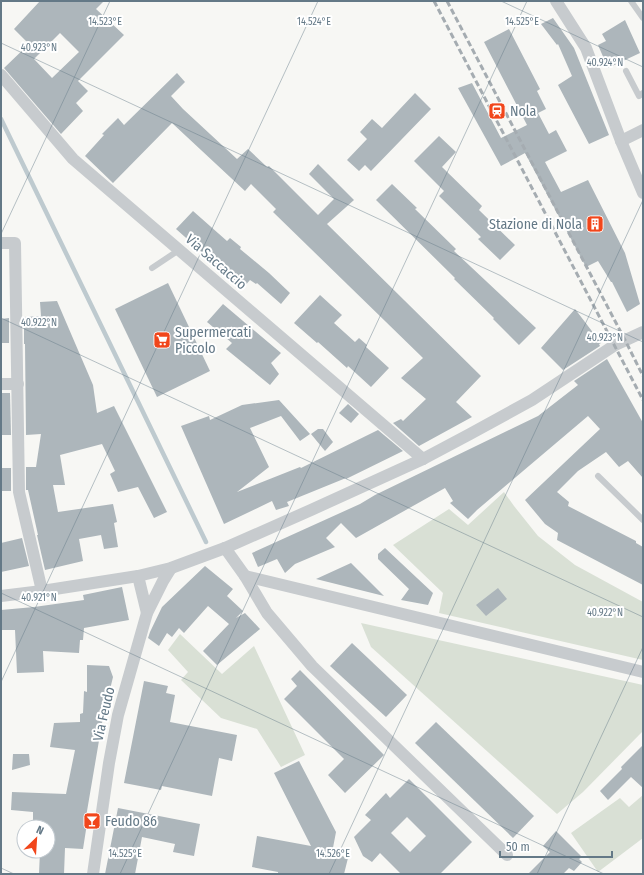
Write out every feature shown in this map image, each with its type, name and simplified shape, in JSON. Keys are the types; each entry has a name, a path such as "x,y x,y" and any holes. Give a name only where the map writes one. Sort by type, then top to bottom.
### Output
{"street":[{"path":"556,1 586,48 621,141 643,194"},
{"name":"Via Saccaccio","path":"1,75 73,159 423,459"},
{"path":"621,141 643,130"},
{"path":"1,243 15,243 19,492 42,591"},
{"path":"1,596 138,576 171,568 225,548 423,459 532,400 615,344 643,332"},
{"path":"1,384 18,384"},
{"path":"225,548 245,576 267,613 312,666 507,855"},
{"name":"Via Feudo","path":"93,874 109,763 118,715 147,613 171,568"},
{"path":"138,576 147,613"},
{"path":"245,576 643,672"}],"lane":[{"path":"631,1 643,18"},
{"path":"626,71 639,96 643,93"},
{"path":"152,268 179,250"},
{"path":"598,476 643,520"}],"shaded area":[{"path":"504,492 538,536 575,565 643,602 643,660 439,613 443,593 393,545 449,509 468,525"},
{"path":"361,623 643,685 643,731 583,792 557,814 371,647"},
{"path":"180,634 222,674 254,646 305,755 281,767 257,729 221,718 181,680 188,672 168,650"},
{"path":"643,795 643,838 598,872 571,833 620,798 629,807"}],"building":[{"path":"40,1 104,1 96,9 124,35 78,81 88,91 76,103 83,111 61,134 4,68 29,44 14,29","holes":["60,33 79,52 52,78 34,59"]},
{"path":"553,18 574,48 609,135 589,144 558,85 572,76 558,44 557,45 541,24"},
{"path":"625,20 640,53 608,68 598,45 606,41 602,34"},
{"path":"509,29 540,89 537,91 546,109 538,113 549,134 556,130 567,151 545,162 561,192 588,180 625,253 640,304 627,312 612,282 598,261 586,267 525,153 501,166 458,88 472,83 501,138 527,125 484,42"},
{"path":"177,73 185,82 171,96 237,159 248,149 267,167 269,166 318,215 334,199 309,174 318,164 354,200 327,224 481,376 456,402 472,417 419,446 393,423 401,419 403,421 426,399 401,378 423,358 273,212 276,209 251,184 245,191 172,123 113,183 85,156 104,135 102,134 118,118 124,125"},
{"path":"415,93 431,109 371,171 365,165 359,171 347,160 367,139 360,132 372,119 382,128"},
{"path":"439,136 456,152 442,167 482,206 479,210 515,245 500,260 478,239 481,237 439,196 444,191 414,161"},
{"path":"392,184 456,249 454,251 536,328 519,345 454,279 455,278 376,200"},
{"path":"193,211 227,241 230,238 241,247 240,249 290,293 281,304 257,283 256,284 250,280 243,288 210,261 211,260 176,229"},
{"name":"Supermercati Piccolo","path":"168,283 210,371 157,397 115,309"},
{"path":"320,295 342,315 334,323 355,342 359,338 367,345 366,347 389,368 371,387 348,366 347,368 294,323"},
{"path":"57,301 93,385 97,413 114,406 167,512 154,518 138,487 118,492 110,474 115,471 102,444 60,455 65,485 53,485 58,512 113,504 117,522 114,523 118,547 104,549 101,535 79,539 83,561 45,570 28,490 26,490 26,467 36,467 41,434 26,435 24,317 41,316 40,302"},
{"path":"223,304 281,353 271,363 279,374 270,385 226,349 232,343 207,322"},
{"path":"575,309 601,343 599,344 600,346 563,370 541,348"},
{"path":"9,318 9,343 1,343 1,319"},
{"path":"607,359 643,423 643,478 628,461 619,467 606,452 578,471 557,492 569,502 568,506 636,541 636,543 643,547 643,585 557,540 558,533 545,524 525,500 600,429 588,416 468,519 450,503 453,501 445,488 356,538 341,523 326,538 335,547 295,564 285,573 277,559 258,567 252,553 360,504 375,495 538,416 578,385 574,381"},
{"path":"1,393 10,393 11,435 1,435"},
{"path":"279,400 310,434 300,441 281,416 250,428 269,467 237,492 300,467 301,468 378,430 403,451 346,479 287,502 289,506 276,510 272,501 224,524 181,426 209,416 210,420 242,405"},
{"path":"348,404 359,414 351,423 339,413"},
{"path":"318,429 323,429 333,442 325,451 311,434"},
{"path":"1,468 11,468 11,491 1,491"},
{"path":"22,538 29,566 1,572 1,543"},
{"path":"385,548 433,593 428,605 401,600 409,589 378,559 378,554"},
{"path":"351,563 384,596 316,579"},
{"path":"205,566 233,589 227,596 243,611 236,618 245,613 260,629 217,665 203,651 229,624 208,606 184,633 179,628 172,637 167,633 159,646 148,638 162,607"},
{"path":"122,587 129,620 84,628 83,640 80,640 79,653 43,651 44,672 17,673 15,630 1,630 1,610 84,600 83,595"},
{"path":"498,588 507,599 486,616 476,605"},
{"path":"352,643 407,695 386,717 330,666"},
{"path":"87,665 109,666 113,677 102,723 86,817 88,817 83,849 65,848 64,874 39,874 40,859 56,859 56,819 33,819 33,812 11,810 12,792 66,794 75,750 50,747 54,723 80,722 80,714 83,713 84,691 87,692"},
{"path":"300,670 384,755 345,793 328,775 344,759 284,699 297,686 291,679"},
{"path":"144,681 168,686 166,693 175,695 170,722 237,735 232,761 219,758 212,796 162,786 161,790 124,783"},
{"path":"436,722 534,816 513,838 415,743"},
{"path":"643,745 643,788 631,777 608,800 600,791"},
{"path":"13,754 29,754 30,765 12,770"},
{"path":"299,761 336,832 332,853 348,858 344,874 278,874 278,872 252,867 257,836 311,846 274,773"},
{"path":"409,779 472,842 440,874 401,874 380,853 372,862 363,856 354,837 371,820 365,815 386,793 390,798","holes":["407,817 426,836 410,852 391,833"]},
{"path":"118,808 200,824 194,856 173,852 175,844 142,837 135,874 105,874"},
{"path":"556,831 582,857 579,859 582,862 574,871 569,868 563,874 528,874 550,852 543,846"}],"waterway":[{"path":"1,119 206,542"}],"railway":[{"path":"434,1 643,400"},
{"path":"447,1 643,376"}],"place":[{"name":"Nola","path":"497,111"},
{"name":"Stazione di Nola","path":"595,224"},
{"name":"Supermercati Piccolo","path":"162,340"},
{"name":"Feudo 86","path":"92,821"}]}
